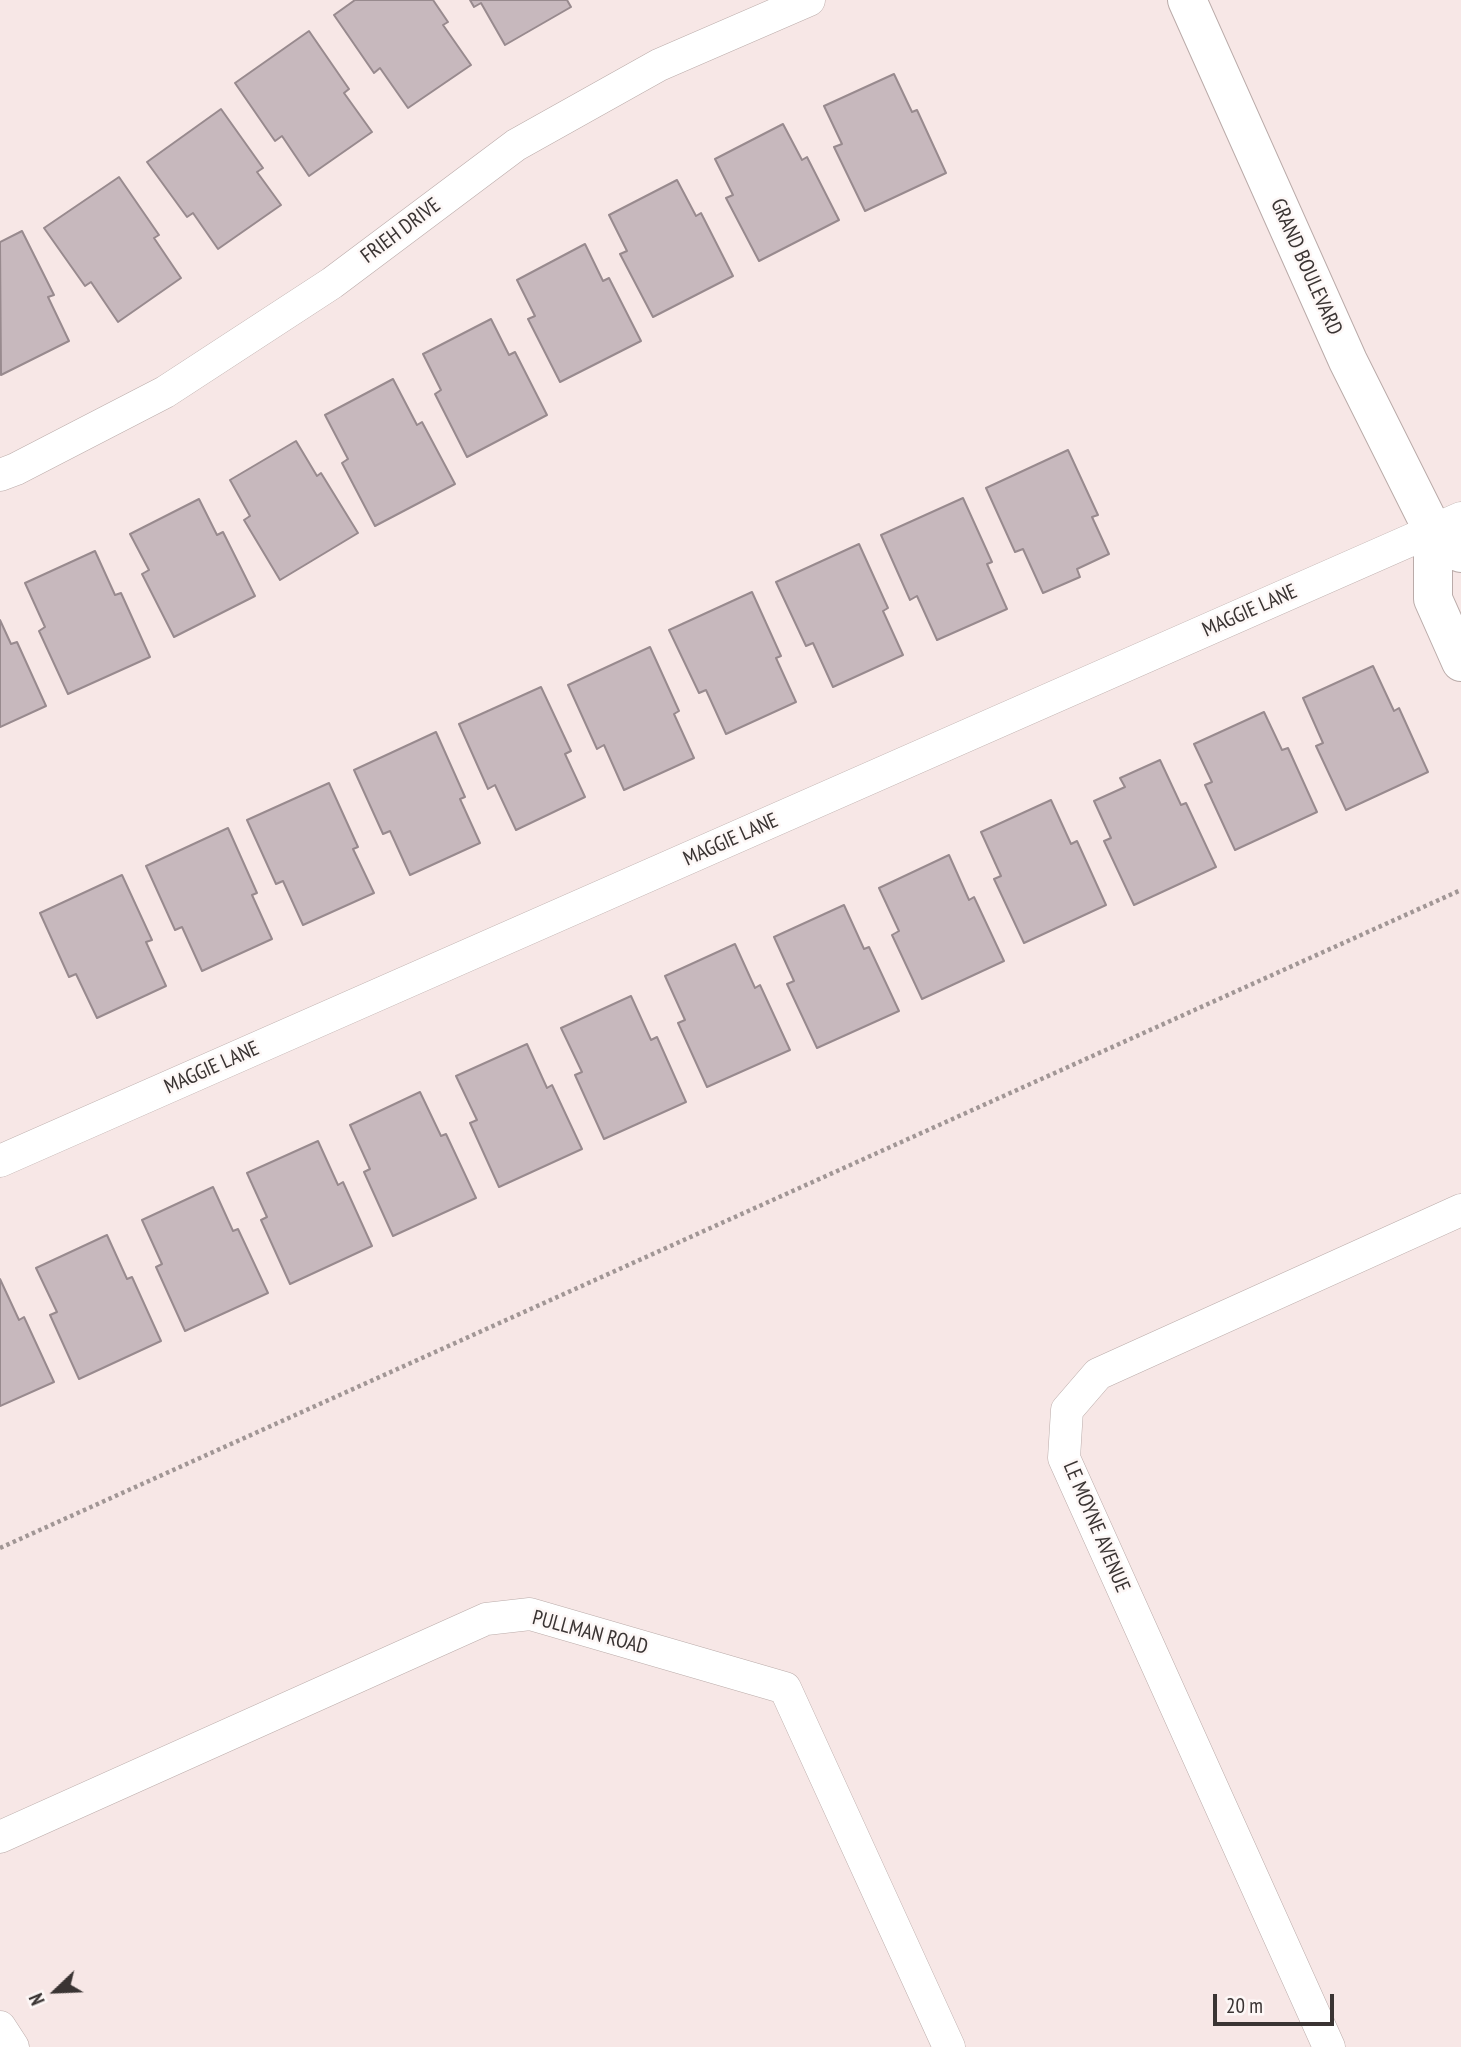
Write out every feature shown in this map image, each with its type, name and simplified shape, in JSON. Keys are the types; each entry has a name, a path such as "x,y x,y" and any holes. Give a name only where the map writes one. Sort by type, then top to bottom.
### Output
{"street":[{"name":"FRIEH DRIVE","path":"0,475 176,385 332,284 516,145 659,65 809,0"},
{"name":"GRAND BOULEVARD","path":"1187,0 1348,361 1452,534 1433,599 1461,662"},
{"name":"MAGGIE LANE","path":"0,1161 1452,534"},
{"name":"LE MOYNE AVENUE","path":"1329,2047 1064,1458 1067,1410 1098,1374 1461,1210"},
{"name":"PULLMAN ROAD","path":"0,1837 486,1619 530,1614 785,1688 949,2047"},
{"path":"0,2027 13,2047"}],"path":[{"path":"0,1548 1461,890"}],"building":[{"path":"355,0 433,0 448,22 443,25 471,65 408,108 380,68 374,73 334,15"},
{"path":"470,0 567,0 571,7 505,45 481,3 474,7"},
{"path":"309,31 349,89 344,93 372,132 309,176 282,136 275,141 235,83"},
{"path":"894,74 912,112 917,110 946,173 865,211 834,147 842,144 824,106"},
{"path":"221,109 263,168 257,172 281,205 218,249 193,213 187,217 147,162"},
{"path":"783,124 802,160 807,157 839,220 759,261 726,198 733,195 715,159"},
{"path":"119,177 159,235 154,238 181,278 118,322 91,282 85,286 44,228"},
{"path":"677,180 696,216 701,213 733,276 653,317 620,254 627,251 609,215"},
{"path":"22,231 54,295 48,297 69,341 1,375 0,242"},
{"path":"585,244 603,281 609,278 641,341 560,382 528,319 535,316 517,280"},
{"path":"491,319 509,355 515,352 547,415 467,457 435,394 441,390 423,354"},
{"path":"393,379 417,425 422,422 455,484 375,526 342,463 348,459 325,415"},
{"path":"296,441 317,476 321,473 358,533 280,580 244,520 250,516 230,480"},
{"path":"1068,450 1098,515 1092,517 1109,554 1077,569 1080,577 1043,593 1023,549 1015,552 986,488"},
{"path":"963,498 992,562 987,564 1007,609 937,640 917,596 910,600 881,535"},
{"path":"199,499 217,535 223,532 255,596 174,637 142,574 149,570 130,534"},
{"path":"859,544 888,608 883,611 903,655 833,687 813,643 806,646 776,582"},
{"path":"95,551 115,595 121,593 150,657 68,694 39,631 45,627 25,583"},
{"path":"752,592 781,656 776,658 796,702 726,734 706,690 699,693 669,630"},
{"path":"0,620 11,644 17,642 46,706 0,727"},
{"path":"650,647 679,711 674,714 694,758 624,790 604,745 597,749 568,685"},
{"path":"1373,666 1394,711 1399,708 1428,772 1346,810 1316,746 1323,743 1303,698"},
{"path":"541,687 571,751 565,754 585,797 516,830 495,785 488,789 459,724"},
{"path":"1264,712 1282,750 1288,748 1317,812 1235,850 1205,785 1212,782 1194,744"},
{"path":"436,732 465,797 460,799 480,843 410,875 390,831 383,834 354,770"},
{"path":"1160,760 1181,805 1186,803 1216,867 1134,905 1104,841 1111,838 1094,801 1125,787 1120,778"},
{"path":"329,783 358,847 353,849 374,893 303,925 283,881 276,884 247,820"},
{"path":"1051,800 1071,844 1077,841 1106,905 1024,943 994,879 1001,876 981,832"},
{"path":"228,828 257,893 252,895 272,939 202,971 182,927 175,930 146,866"},
{"path":"949,855 969,900 974,897 1004,961 922,999 892,935 899,931 879,888"},
{"path":"122,875 152,940 146,942 166,986 97,1018 76,974 69,977 40,913"},
{"path":"844,905 864,949 869,947 899,1011 817,1048 787,984 794,981 774,937"},
{"path":"735,944 755,988 760,985 790,1050 707,1087 678,1023 685,1020 665,976"},
{"path":"631,996 651,1040 657,1037 686,1102 604,1139 575,1075 582,1072 561,1028"},
{"path":"527,1044 547,1088 552,1085 582,1149 499,1187 470,1123 477,1120 456,1076"},
{"path":"420,1092 441,1136 446,1134 476,1198 393,1236 364,1172 370,1169 350,1125"},
{"path":"318,1141 338,1185 343,1182 372,1246 290,1284 261,1220 267,1217 247,1173"},
{"path":"213,1187 233,1231 238,1229 268,1293 185,1331 156,1267 162,1264 142,1220"},
{"path":"107,1235 127,1279 132,1277 161,1341 79,1379 50,1315 57,1312 36,1268"},
{"path":"0,1279 19,1320 24,1317 54,1382 0,1406"}]}
